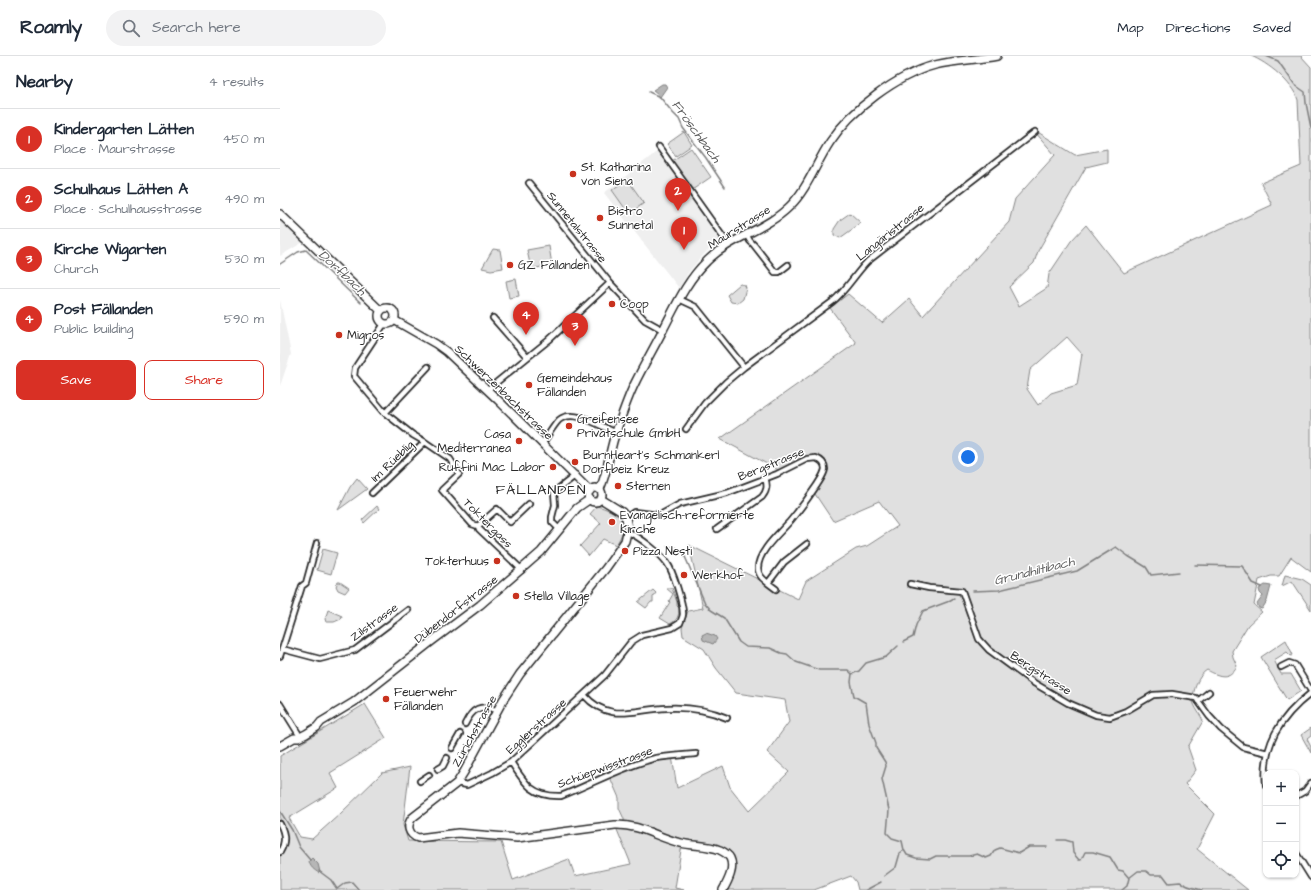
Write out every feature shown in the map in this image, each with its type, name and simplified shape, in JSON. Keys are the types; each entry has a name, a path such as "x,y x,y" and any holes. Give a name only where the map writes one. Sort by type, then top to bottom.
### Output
{"main road":[{"name":"Maurstrasse","path":"600,489 616,433 634,385 679,299 696,271 708,259 728,244 774,219 789,206 802,190 838,132 860,108 907,77 928,67 997,56"},
{"name":"Schwerzenbachstrasse","path":"280,214 381,311 386,309 392,310 395,314 394,320 440,346 498,400 590,490"},
{"path":"381,311 379,316 381,322 388,324 394,320"},
{"path":"594,488 600,489 602,494 601,499 594,502 590,499 588,495 590,490 594,488"},
{"name":"Dübendorfstrasse","path":"280,746 315,723 322,722 364,696 432,641 477,608 542,552 577,508 590,499"},
{"path":"601,499 622,512 626,518 628,532"},
{"name":"Zürichstrasse","path":"628,532 616,554 520,674 497,711 468,767 457,783 411,820 408,828 415,838 458,833 518,838 615,825 629,825 645,829 678,842 713,848 724,852 730,858 731,866 729,878 723,890"}],"street":[{"name":"Langäristrasse","path":"686,429 710,398 744,367 832,302 843,292 860,269 868,262 1035,132"},
{"path":"659,147 728,244"},
{"name":"Sunnetalstrasse","path":"529,183 610,283 645,320 663,330"},
{"path":"746,234 750,242 754,244 775,272 779,272 788,265"},
{"path":"487,390 549,340 610,283"},
{"path":"679,299 696,307 744,367"},
{"path":"493,318 527,357"},
{"path":"384,324 355,368 354,376 385,413 413,436 425,442"},
{"path":"385,413 428,367"},
{"path":"542,444 557,423 568,417 586,419 616,433"},
{"name":"Toktergass","path":"425,442 450,459 459,474 442,490 472,524 478,526 479,529 522,570"},
{"name":"Im Rüeblig","path":"372,493 425,442"},
{"name":"Bergstrasse","path":"626,518 634,512 660,515 680,504 727,493 812,457 820,459 825,466 823,474 813,491 766,549 759,561 758,570 760,576 768,583"},
{"path":"560,530 552,522 556,505 554,492 576,475"},
{"path":"717,529 762,497 767,486 765,478"},
{"path":"478,526 497,509 510,522 529,504"},
{"name":"Egglerstrasse","path":"457,783 467,785 511,762 605,675 627,647 637,638 647,633 672,628 680,623 683,614 675,582 668,564 663,558 628,532"},
{"path":"280,656 302,586 306,583 317,543"},
{"path":"776,589 768,583 784,562 806,544"},
{"name":"Bergstrasse","path":"910,584 929,588 962,591 978,639 989,650 1034,683 1068,703 1096,715 1110,716 1126,711 1153,695 1172,694 1197,700"},
{"name":"Zilstrasse","path":"282,649 320,659 355,650 408,610"},
{"path":"1265,770 1268,753 1274,736 1285,717 1311,692 1295,665 1289,663 1281,668"},
{"path":"1209,692 1197,700 1221,729 1243,747 1268,753"},
{"path":"584,695 598,708 617,714 666,708 682,708 709,712 727,718"},
{"path":"280,704 296,736"},
{"path":"465,724 469,715 479,708 488,707 497,711"},
{"path":"452,748 460,734"},
{"name":"Schüepwisstrasse","path":"511,762 522,781 532,790 543,795 561,796 616,773 655,759 696,754"},
{"path":"438,769 443,766 447,758"},
{"path":"420,781 429,775"},
{"path":"1299,794 1305,791 1311,783"},
{"path":"280,824 285,836 285,841 280,852"},
{"path":"1299,858 1311,877"}],"shaded area":[{"path":"1251,56 1301,56 1311,67 1311,572 1291,557 1279,576 1271,576 1259,580 1254,605 1262,612 1248,625 1232,651 1237,666 1231,674 1224,676 1220,676 1207,670 1201,675 1194,693 1193,701 1203,721 1188,747 1196,770 1185,784 1215,814 1197,849 1248,890 858,890 856,882 851,876 814,890 725,890 731,871 727,854 682,844 675,888 684,890 280,890 280,852 285,841 280,824 280,756 365,704 386,738 330,773 338,788 289,818 300,837 312,839 382,773 410,767 403,825 408,841 501,842 513,880 569,859 575,876 631,864 615,825 624,825 624,819 619,808 619,798 609,775 629,768 672,756 677,788 723,766 730,787 749,811 789,772 767,752 789,722 785,700 736,693 716,668 704,649 683,636 682,628 688,611 703,608 689,545 798,599 806,581 856,549 867,546 898,526 879,501 833,521 813,491 823,474 823,462 810,460 782,472 720,439 856,343 830,308 848,294 882,323 909,299 923,316 1009,222 1015,199 1055,155 1035,132 1036,131 1075,155 1107,149 1107,162 1086,167 1038,251 1034,263 1009,287 1019,306 1047,288 1049,274 1071,241 1086,225 1124,273 1272,205 1261,183 1301,166 1298,100 1295,93 1285,80 1272,68","holes":["1067,337 1082,354 1077,385 1051,393 1038,405 1027,389 1030,370"]},
{"path":"662,84 665,84 667,87 660,97 653,90"},
{"path":"684,132 692,145 676,156 667,144"},
{"path":"691,148 711,177 692,190 672,161"},
{"path":"659,150 722,238 722,241 706,252 697,262 679,288 604,193"},
{"path":"627,179 644,203 629,214 612,190"},
{"path":"850,213 861,223 840,238 834,235 834,229 840,220"},
{"path":"280,220 298,237 305,241 280,256"},
{"path":"549,246 552,265 531,269 527,250"},
{"path":"493,249 500,250 503,268 491,270 482,268"},
{"path":"516,279 519,296 509,298 506,281"},
{"path":"740,284 745,285 746,288 743,299 738,303 731,302 727,295"},
{"path":"280,300 291,354 280,386"},
{"path":"357,478 367,489 338,510 350,487"},
{"path":"377,506 379,509 364,523 362,520"},
{"path":"597,506 611,511 619,517 623,525 623,530 616,545 603,539 589,556 580,546 601,523 590,514"},
{"path":"323,549 337,553 331,574 317,570"},
{"path":"1285,575 1302,579 1311,585 1311,610 1292,581 1282,586"},
{"path":"338,582 349,588 345,593 338,590 336,586"},
{"path":"1265,585 1271,586 1267,601 1262,609 1259,608 1257,604 1263,596 1259,589"},
{"path":"666,588 672,588 677,606 679,608 677,618 670,624 660,618 673,594"},
{"path":"653,590 656,593 653,597 653,602 651,602 646,608 638,602"},
{"path":"328,610 342,616 341,619 334,622 326,622 325,619"},
{"path":"706,633 715,636 717,639 713,644 703,640 702,635"},
{"path":"1286,640 1293,655 1291,656 1287,652 1274,660 1281,674 1291,674 1301,691 1287,700 1261,657"},
{"path":"1311,728 1311,736 1307,739 1311,747 1311,753 1301,735"},
{"path":"312,858 318,864 319,873 310,865 309,861"}],"waterway":[{"path":"1266,56 1278,61 1295,85 1305,92 1311,128"},
{"name":"Fröschbach","path":"649,92 660,97 679,119 683,128 706,158 725,187"},
{"name":"Dorfbach","path":"280,264 298,252 306,250 361,303"},
{"name":"Dorfbach","path":"667,546 677,548 683,552 705,603 711,610 724,618 739,642 746,647 770,648 787,654 796,662 819,670 848,670 852,674"},
{"name":"Grundhiltibach","path":"973,591 999,590 1077,571 1116,547 1146,567 1151,575 1179,572"},
{"name":"Grundhiltibach","path":"1195,565 1242,566 1253,583 1262,587"},
{"name":"Grundhiltibach","path":"903,642 913,637 916,625 923,611 954,598"},
{"name":"Grundhiltibach","path":"852,674 859,671 866,663 886,657 898,646"},
{"path":"852,674 851,682 854,696 866,703 869,724 876,743 876,748 886,766 882,779 889,810 887,833 892,838 902,841 907,855 916,858 930,859 936,856 969,856 977,854 986,858 991,856 995,850 1000,848 1019,853 1029,847 1047,847"},
{"path":"280,811 292,830 299,847 310,860"},
{"path":"1057,840 1072,842 1073,853 1079,860 1081,860 1085,852 1093,852 1110,857 1118,870 1123,871 1129,878 1138,871 1146,871 1151,875 1163,875 1169,883 1180,882 1202,890"},
{"path":"884,876 896,867 900,853 904,850"},
{"path":"319,871 331,880 337,889 345,883 352,882 359,890"},
{"path":"1122,890 1127,886 1129,878"},
{"path":"866,890 881,882"}],"tunnel":[{"path":"460,734 465,724"},
{"path":"447,758 452,748"},
{"path":"429,775 438,769"}],"place":[{"name":"St. Katharina von Siena","path":"573,174"},
{"name":"Schulhaus Lätten A","path":"678,211"},
{"name":"Bistro Sunnetal","path":"600,218"},
{"name":"Kindergarten Lätten","path":"684,250"},
{"name":"GZ Fällanden","path":"510,265"},
{"name":"Coop","path":"612,304"},
{"name":"Migros","path":"339,335"},
{"name":"Post Fällanden","path":"526,335"},
{"name":"Kirche Wigarten","path":"575,346"},
{"name":"Gemeindehaus Fällanden","path":"529,385"},
{"name":"Greifensee Privatschule GmbH","path":"569,426"},
{"name":"Casa Mediterranea","path":"519,441"},
{"name":"BurnHeart's Schmankerl Dorfbeiz Kreuz","path":"575,462"},
{"name":"Ruffini Mac Labor","path":"553,467"},
{"name":"Sternen","path":"618,486"},
{"name":"Evangelisch-reformierte Kirche","path":"612,522"},
{"name":"Pizza Nesti","path":"625,551"},
{"name":"Tokterhuus","path":"497,561"},
{"name":"Werkhof","path":"684,575"},
{"name":"Stella Village","path":"516,596"},
{"name":"Feuerwehr Fällanden","path":"386,699"}],"district":[{"name":"FÄLLANDEN","path":"541,489"}]}
